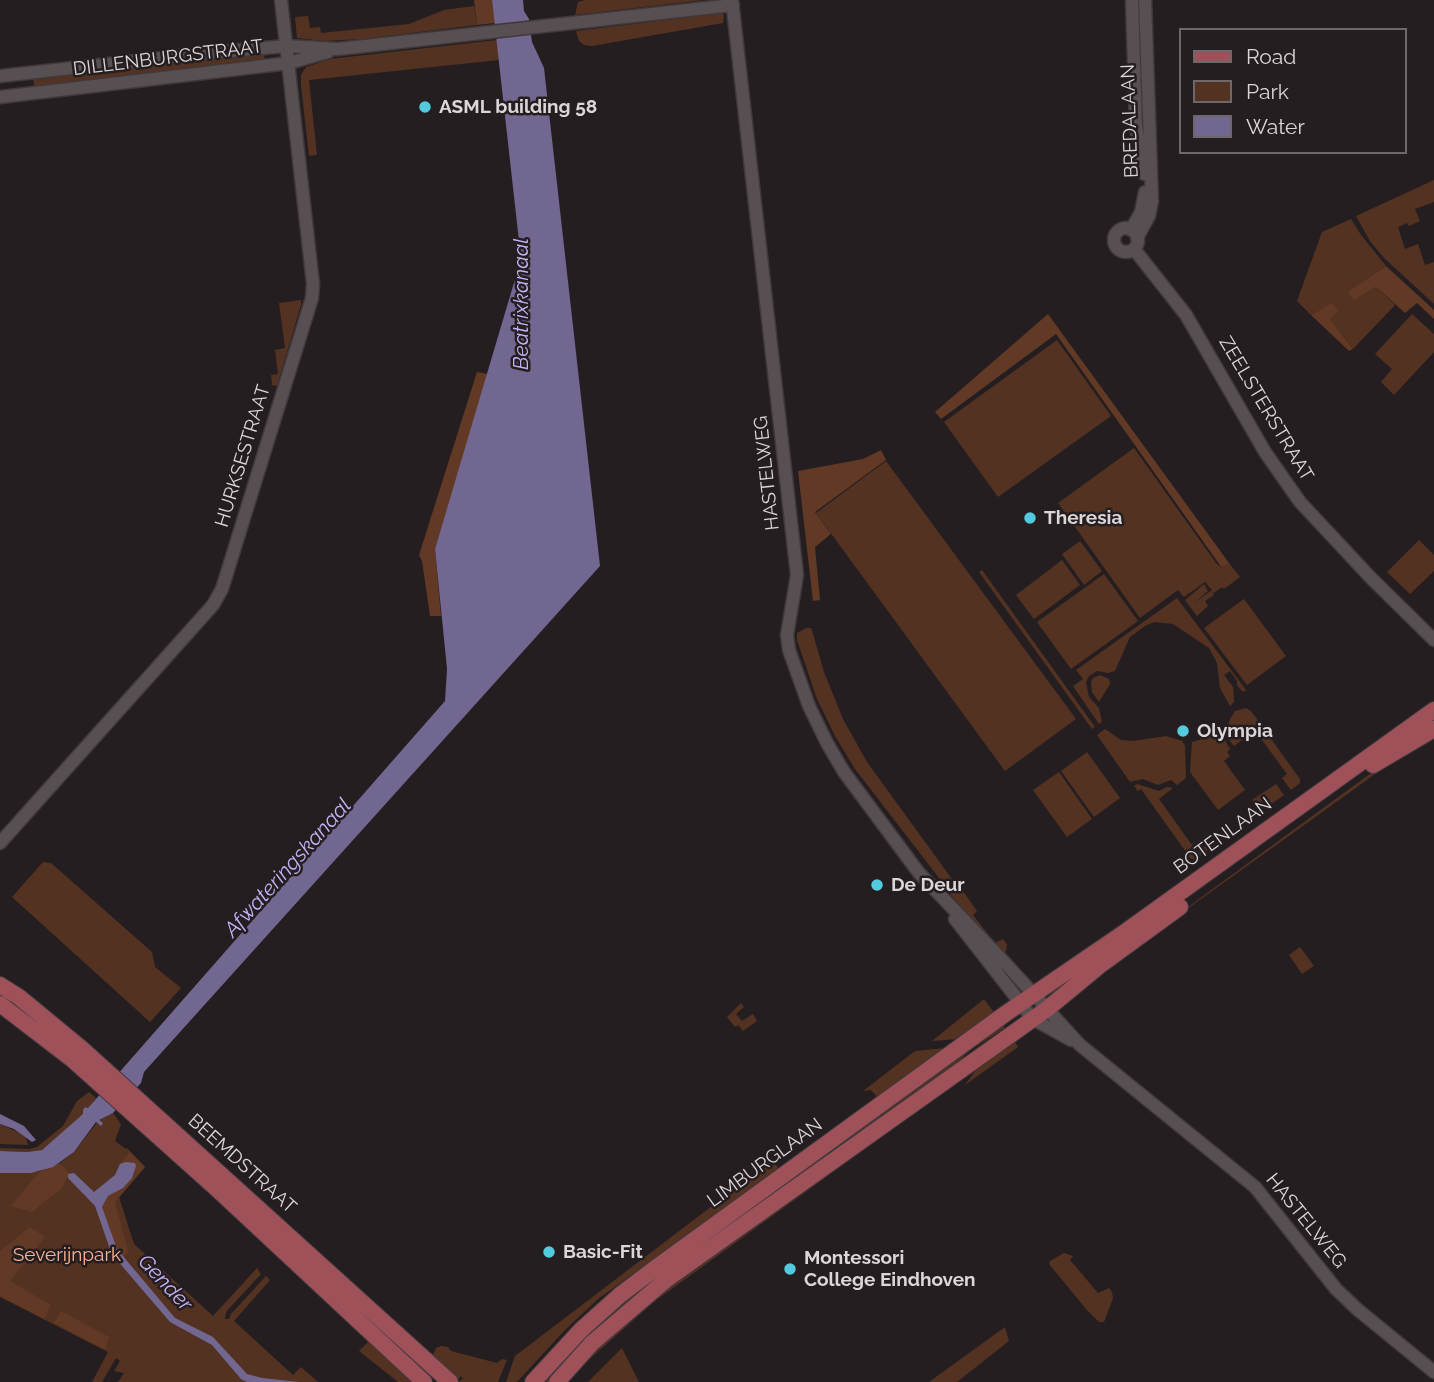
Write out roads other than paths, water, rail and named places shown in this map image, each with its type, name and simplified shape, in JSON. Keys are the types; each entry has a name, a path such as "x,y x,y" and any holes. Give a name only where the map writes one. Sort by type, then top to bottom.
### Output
{"main road":[{"name":"BOTENLAAN","path":"1034,993 1135,925 1434,710"},
{"name":"BOTENLAAN","path":"1047,1009 1099,966 1368,769 1434,729"},
{"name":"BEEMDSTRAAT","path":"0,985 40,1013 105,1079 424,1382"},
{"name":"LIMBURGLAAN","path":"533,1382 581,1330 620,1295 1034,993"},
{"name":"BEEMDSTRAAT","path":"0,1004 73,1060 105,1079"},
{"name":"LIMBURGLAAN","path":"557,1382 592,1343 667,1279 1047,1009"},
{"name":"BEEMDSTRAAT","path":"129,1101 450,1382"}],"street":[{"name":"HURKSESTRAAT","path":"0,843 213,605 222,589 312,298 313,284 281,0"},
{"name":"BREDALAAN","path":"1132,0 1143,125"},
{"name":"BREDALAAN","path":"1134,239 1145,198 1145,0"},
{"name":"DILLENBURGSTRAAT","path":"0,97 289,63 338,49 732,3"},
{"name":"HASTELWEG","path":"732,3 797,575 786,635 789,650 809,706 827,743 844,772 898,846 1032,1019 1080,1045"},
{"name":"DILLENBURGSTRAAT","path":"0,76 286,46 338,49"},
{"name":"ZEELSTERSTRAAT","path":"1134,239 1186,315 1265,452 1300,502 1434,640"},
{"name":"HASTELWEG","path":"941,899 962,917 1080,1045 1255,1187 1336,1289 1434,1372"}],"water":[{"name":"Beatrixkanaal","path":"492,0 523,0 532,42 544,68 600,566 144,1072 141,1083 113,1113 99,1120 103,1123 101,1126 96,1122 74,1152 53,1167 31,1173 0,1173 0,1151 42,1150 83,1114 85,1107 88,1108 445,701 447,669 435,549 521,259"},
{"path":"0,1114 24,1126 36,1140 32,1142 14,1129 0,1124"},
{"path":"135,1163 132,1178 123,1188 108,1196 102,1207 117,1249 175,1318 213,1337 247,1374 299,1382 247,1382 241,1379 212,1345 170,1322 122,1266 111,1252 95,1206 68,1178 68,1174 74,1173 94,1192 115,1175 120,1164"}],"place":[{"name":"ASML building 58","path":"425,107"},
{"name":"Theresia","path":"1030,518"},
{"name":"Olympia","path":"1183,731"},
{"name":"De Deur","path":"877,885"},
{"name":"Basic-Fit","path":"549,1252"},
{"name":"Montessori College Eindhoven","path":"790,1269"}],"water label":[{"name":"Afwateringskanaal","path":"288,868"},
{"name":"Gender","path":"165,1283"}],"park label":[{"name":"Severijnpark","path":"67,1255"}]}
